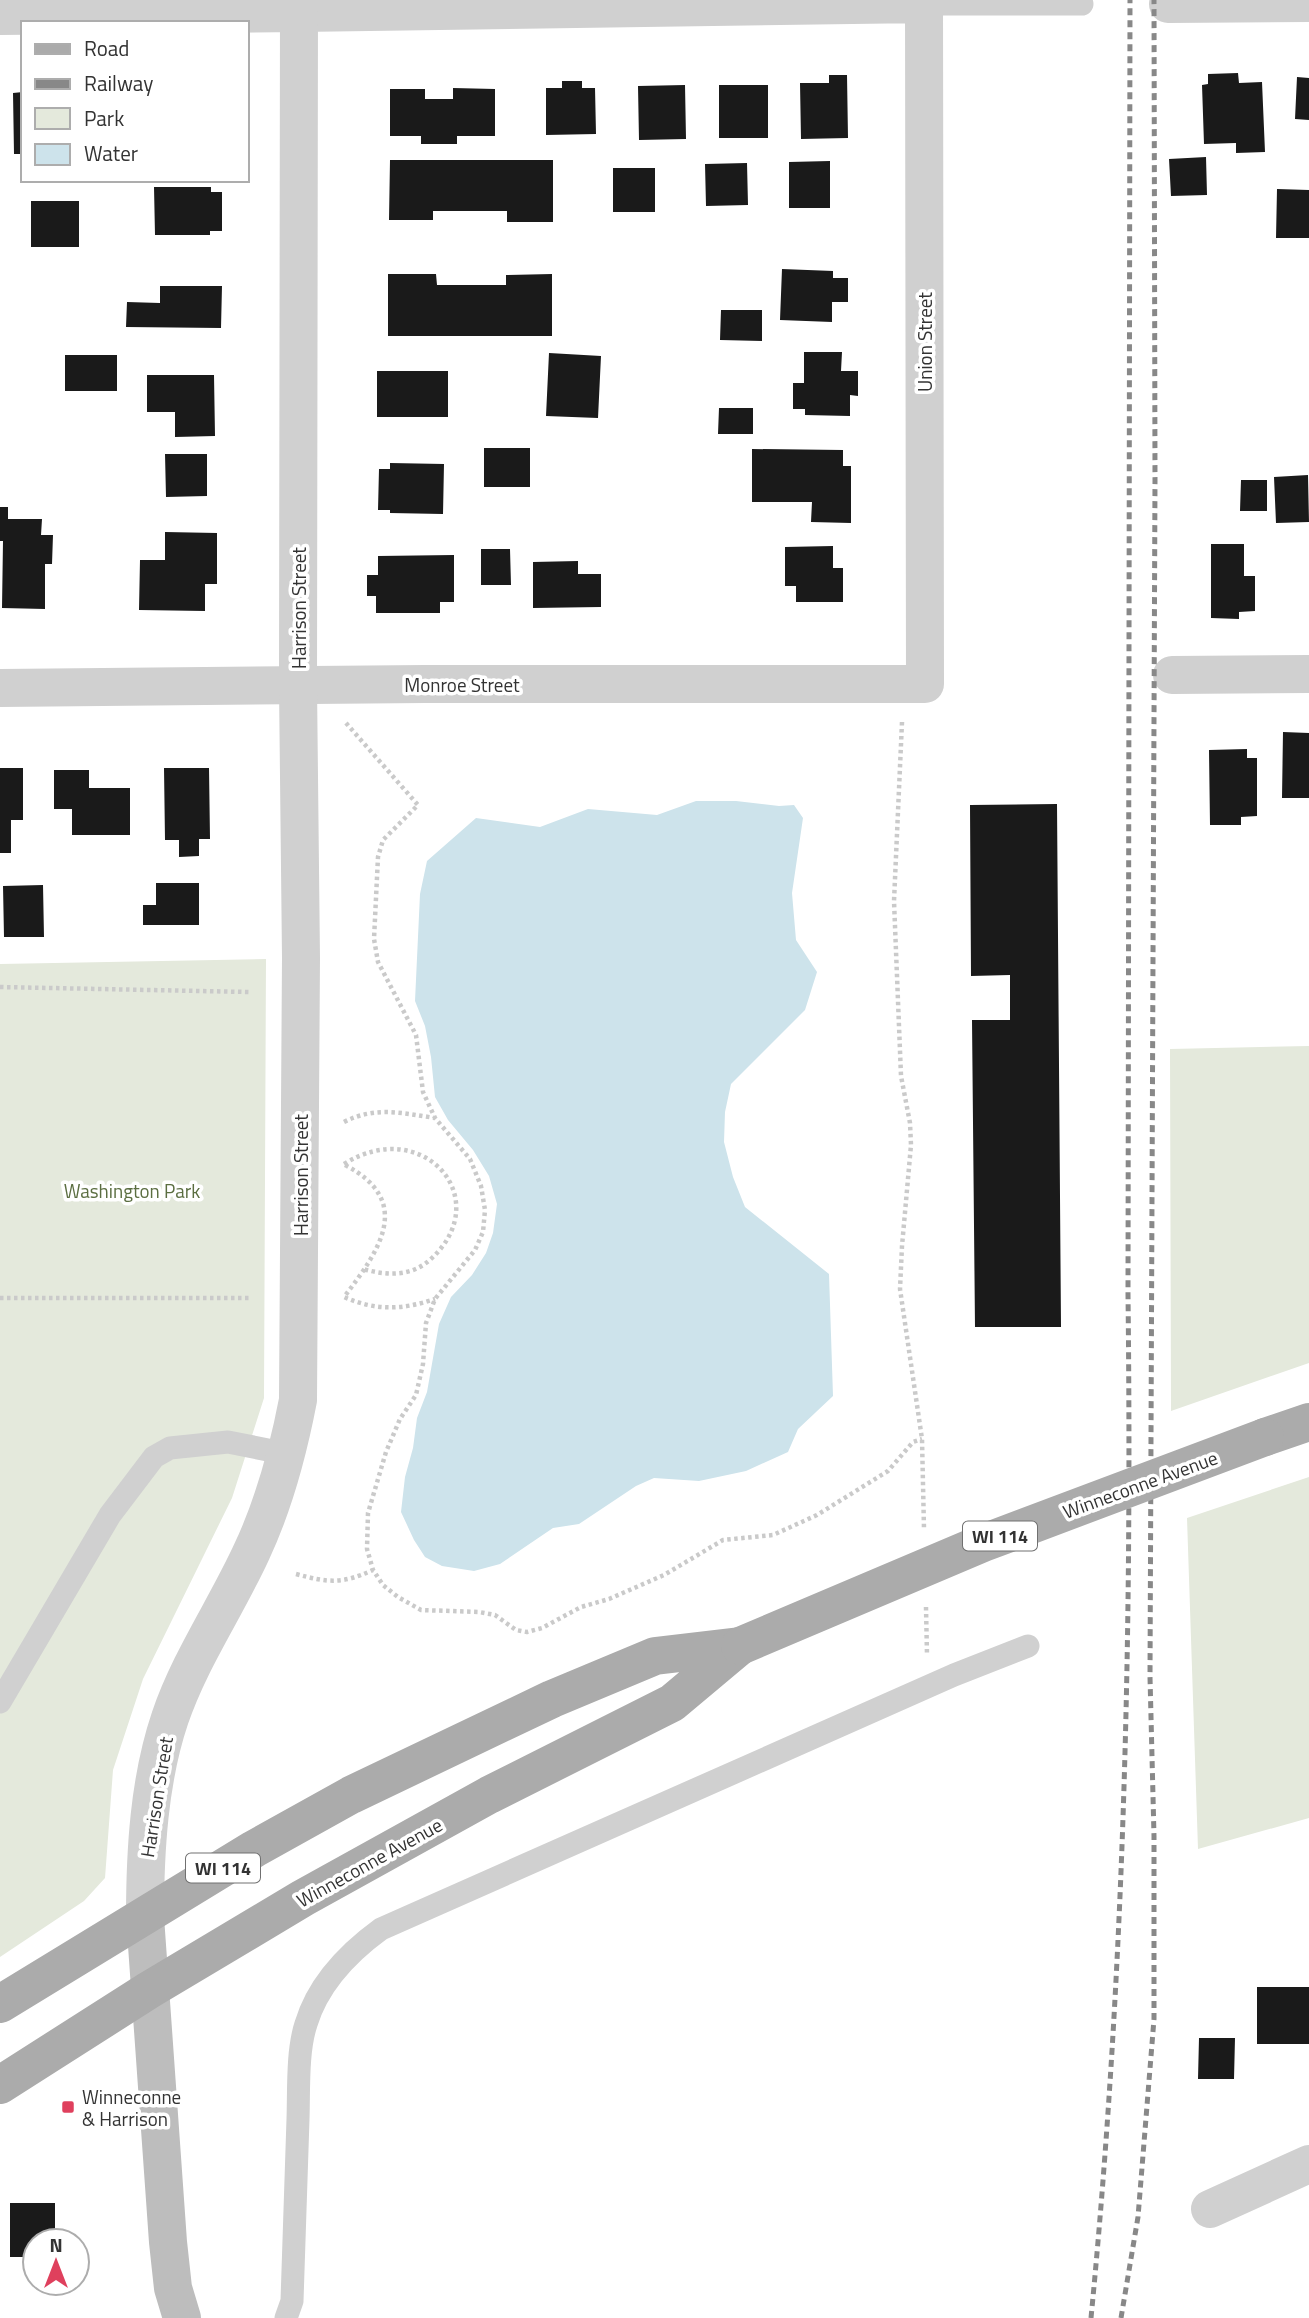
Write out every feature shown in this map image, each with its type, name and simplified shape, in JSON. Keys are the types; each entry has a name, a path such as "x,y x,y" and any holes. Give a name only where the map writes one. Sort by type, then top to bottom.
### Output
{"main road":[{"name":"Winneconne Avenue","path":"0,2004 303,1821 351,1795 552,1699 654,1656 740,1646 983,1543 1309,1422"},
{"name":"Winneconne Avenue","path":"0,2085 149,1990 303,1898 488,1795 672,1703 740,1646"},
{"name":"Harrison Street","path":"145,1917 168,2242 173,2288 182,2318"}],"street":[{"path":"0,16 299,6 923,2"},
{"name":"Union Street","path":"923,2 925,684"},
{"path":"1168,4 1309,4"},
{"name":"Harrison Street","path":"145,1917 147,1849 159,1759 169,1719 184,1680 252,1552 274,1499 288,1454 298,1399 301,958 298,686 299,6"},
{"path":"1171,675 1309,674"},
{"name":"Monroe Street","path":"0,688 925,684"},
{"path":"1210,2209 1309,2164"}],"lane":[{"path":"923,2 1082,4"},
{"path":"0,1702 110,1515 154,1457 170,1448 228,1443 288,1454"},
{"path":"286,2318 292,2301 300,2069 305,2026 316,2000 338,1967 359,1945 381,1929 954,1675 1028,1646"}],"path":[{"path":"346,723 418,805 383,840 378,857 374,939 377,962 416,1035 423,1092 435,1118 470,1160 481,1186 485,1210 483,1232 475,1250 435,1299 426,1323 423,1364 416,1395 400,1419 386,1452 368,1513 367,1549 373,1570 383,1585 421,1610 495,1615 516,1630 527,1632 542,1628 581,1607 609,1599 663,1575 723,1540 773,1535 817,1515 888,1471 913,1443 922,1439 900,1289 911,1144 901,1076 894,901 902,719"},
{"path":"0,987 250,992"},
{"path":"344,1122 356,1116 382,1111 435,1118"},
{"path":"363,1269 376,1273 407,1273 426,1264 448,1239 456,1217 455,1200 443,1172 425,1156 410,1150 387,1148 359,1155 344,1164 373,1183 382,1199 385,1229 378,1247 363,1269 344,1297 360,1304 390,1309 409,1307 435,1299"},
{"path":"0,1298 249,1298"},
{"path":"296,1574 333,1582 351,1580 373,1570"}],"green space":[{"name":"Washington Park","path":"266,959 264,1398 232,1498 143,1679 113,1770 105,1878 84,1901 0,1957 0,964"},
{"path":"1309,1046 1309,1363 1171,1411 1170,1049"},
{"path":"1309,1477 1309,1818 1198,1849 1187,1518"}],"water":[{"path":"696,801 794,805 803,818 792,893 796,940 817,972 805,1010 731,1084 725,1112 724,1142 733,1177 745,1207 829,1274 833,1396 798,1429 788,1452 746,1471 699,1481 654,1478 636,1486 579,1524 553,1528 500,1564 474,1571 442,1566 425,1557 401,1512 405,1477 417,1418 427,1392 439,1324 451,1297 472,1275 486,1253 493,1233 497,1204 489,1176 473,1150 448,1120 435,1097 425,1026 415,1001 420,894 427,861 476,818 540,827 588,809 657,815"}],"building":[{"path":"1238,73 1239,83 1262,82 1265,152 1236,153 1236,143 1204,144 1202,85 1208,84 1208,74"},
{"path":"829,75 847,75 848,138 801,139 800,83 829,83"},
{"path":"1297,77 1309,78 1309,120 1295,119"},
{"path":"562,81 582,81 582,88 595,88 596,134 546,135 546,88 562,88"},
{"path":"685,85 686,139 639,140 638,86"},
{"path":"719,85 768,85 768,138 719,138"},
{"path":"453,88 495,89 495,136 457,136 457,144 421,144 421,136 390,136 390,89 425,89 425,99 453,99"},
{"path":"21,92 21,154 14,154 13,93"},
{"path":"1206,157 1207,195 1171,196 1169,159"},
{"path":"390,160 553,160 553,222 507,222 507,211 433,211 433,220 389,220"},
{"path":"830,161 830,208 789,208 789,162"},
{"path":"747,163 748,205 706,206 705,164"},
{"path":"613,168 655,168 655,212 613,212"},
{"path":"154,187 211,187 211,192 222,192 222,231 210,231 210,235 155,235"},
{"path":"1277,189 1309,190 1309,238 1276,238"},
{"path":"31,201 79,201 79,247 31,247"},
{"path":"782,269 833,271 833,278 848,278 848,302 832,302 832,322 780,320"},
{"path":"388,274 436,274 437,285 506,285 506,275 552,274 552,336 388,336"},
{"path":"160,286 222,286 221,328 126,327 127,302 160,303"},
{"path":"721,310 762,310 762,341 720,340"},
{"path":"804,352 842,352 841,371 858,371 858,396 850,395 850,416 805,415 805,409 793,409 793,383 804,383"},
{"path":"549,353 601,356 598,418 546,416"},
{"path":"65,355 117,355 117,391 65,391"},
{"path":"377,371 448,371 448,417 377,417"},
{"path":"147,375 214,375 215,436 175,437 175,412 147,412"},
{"path":"719,408 753,408 753,434 718,434"},
{"path":"484,448 530,448 530,487 484,487"},
{"path":"752,449 843,450 843,466 851,466 851,523 811,522 812,502 752,502"},
{"path":"165,454 207,454 207,496 166,497"},
{"path":"390,463 444,464 443,514 390,513 390,510 378,510 379,469 390,469"},
{"path":"1308,475 1309,522 1276,523 1274,477"},
{"path":"1241,480 1267,480 1267,511 1240,511"},
{"path":"0,507 8,507 8,519 42,519 41,535 53,535 52,564 45,564 45,609 2,608 3,541 0,541"},
{"path":"165,532 217,533 217,584 205,584 205,611 139,610 140,560 165,560"},
{"path":"1211,544 1244,544 1244,576 1255,576 1255,611 1239,612 1239,619 1211,618"},
{"path":"833,546 833,568 843,568 843,602 796,602 796,586 785,586 785,547"},
{"path":"481,549 510,549 511,585 481,585"},
{"path":"454,555 454,602 440,602 440,613 376,613 376,596 367,596 367,575 378,575 378,556"},
{"path":"578,561 578,574 601,574 601,607 533,608 533,562"},
{"path":"1283,732 1309,733 1309,798 1282,798"},
{"path":"1247,749 1247,758 1257,758 1257,816 1241,817 1241,825 1210,825 1209,750"},
{"path":"0,768 23,768 23,820 11,820 11,853 0,853"},
{"path":"164,768 209,768 210,839 199,839 199,856 179,857 179,840 165,840"},
{"path":"54,770 89,770 89,788 130,788 130,835 72,835 72,809 54,809"},
{"path":"1057,804 1061,1327 975,1327 972,1020 1010,1020 1010,975 971,976 970,805"},
{"path":"156,883 199,883 199,925 143,925 143,905 156,905"},
{"path":"43,885 44,937 4,937 3,886"},
{"path":"1257,1987 1309,1987 1309,2044 1257,2044"},
{"path":"1199,2038 1235,2038 1234,2079 1198,2079"},
{"path":"10,2203 55,2203 55,2227 21,2227 21,2257 10,2257"}],"railway":[{"path":"1091,2318 1111,2063 1127,1678 1130,0"},
{"path":"1121,2318 1138,2217 1154,2019 1154,1836 1150,1677 1155,480 1154,0"}],"place":[{"name":"Winneconne & Harrison","path":"68,2107"}]}
